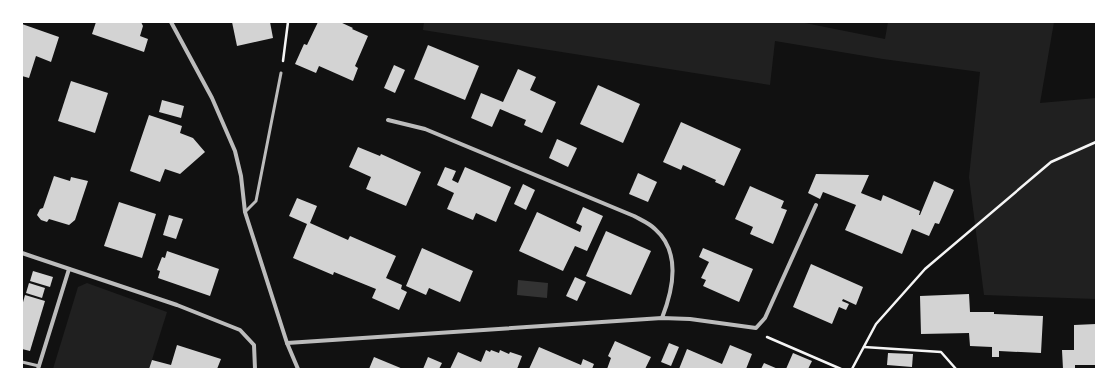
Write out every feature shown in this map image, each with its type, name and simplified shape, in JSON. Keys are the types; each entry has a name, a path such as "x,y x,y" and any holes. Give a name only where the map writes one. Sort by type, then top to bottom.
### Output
{"street":[{"path":"171,22 212,98 235,151 241,176 245,212 287,343 298,369"},
{"path":"388,120 426,129 634,216 649,224 662,237 668,246 672,261 670,293 662,318"},
{"path":"287,343 662,318 690,318 756,328 765,318 816,205"},
{"path":"22,253 177,305 240,330 254,345 255,369"},
{"path":"38,368 69,269"}],"lane":[{"path":"245,212 256,201 281,73"},
{"path":"22,362 38,368"}],"path":[{"path":"281,73 288,22"},
{"path":"852,369 876,324 926,269 1051,162 1096,142"},
{"path":"756,328 767,337 841,369"},
{"path":"864,346 941,352 956,369"}],"shaded area":[{"path":"424,22 800,22 885,39 888,22 1054,22 1040,103 1096,98 1096,299 984,295 969,177 980,72 883,59 775,41 770,85 423,30"},
{"path":"518,280 548,283 547,298 517,295"},
{"path":"87,283 167,312 149,369 53,369 78,287"}],"building":[{"path":"96,22 141,22 143,26 140,36 148,39 144,52 92,34"},
{"path":"232,22 270,22 273,38 237,46"},
{"path":"318,22 340,22 368,36 355,66 358,68 353,81 319,66 316,73 295,64 304,44 307,45"},
{"path":"22,24 59,37 51,62 36,56 29,78 22,76"},
{"path":"428,45 479,66 465,100 414,79"},
{"path":"394,65 405,70 395,93 384,88"},
{"path":"518,69 536,77 530,90 556,102 542,133 524,125 526,120 500,109 492,127 471,118 481,93 503,102"},
{"path":"71,81 108,93 95,133 58,121"},
{"path":"598,85 640,104 623,143 580,124"},
{"path":"162,100 184,106 181,118 159,112"},
{"path":"149,115 182,126 180,133 193,138 205,152 180,174 165,169 160,182 130,171"},
{"path":"681,122 741,149 724,186 715,182 716,180 683,165 681,170 663,162"},
{"path":"557,139 577,148 568,167 549,158"},
{"path":"358,147 380,156 381,154 421,172 406,206 366,189 371,177 349,167"},
{"path":"445,167 456,171 452,180 458,183 465,167 511,187 496,222 476,213 473,220 447,209 454,193 437,185"},
{"path":"638,173 657,182 648,202 629,194"},
{"path":"816,174 869,175 861,193 881,201 883,195 920,211 919,215 934,181 954,190 939,224 935,223 929,236 912,229 902,254 845,230 856,205 823,192 820,199 808,193"},
{"path":"54,176 70,181 71,177 88,181 75,220 69,225 49,219 47,222 41,220 37,215 40,209 43,208"},
{"path":"523,184 535,190 526,210 514,204"},
{"path":"750,186 784,201 781,208 787,210 773,244 750,234 753,227 735,219"},
{"path":"297,198 317,206 310,223 348,240 350,236 396,256 386,278 402,285 401,289 407,292 399,310 372,298 376,289 334,272 333,275 293,258 307,224 289,216"},
{"path":"119,202 156,214 142,258 104,246"},
{"path":"583,207 603,216 587,251 575,246 563,271 519,251 537,212 580,232 582,226 576,223"},
{"path":"169,215 183,219 176,239 163,235"},
{"path":"606,231 651,251 631,295 586,276"},
{"path":"422,248 473,271 460,302 429,288 426,295 406,286"},
{"path":"703,248 753,269 739,302 703,286 706,280 701,278 709,262 699,257"},
{"path":"167,251 219,269 210,296 158,278 160,271 157,270 162,257 165,258"},
{"path":"811,264 863,287 856,305 843,299 842,301 849,304 846,310 839,307 832,324 793,307"},
{"path":"33,271 53,277 50,287 30,281"},
{"path":"575,277 586,282 577,301 566,296"},
{"path":"29,283 45,288 42,298 26,293"},
{"path":"969,294 970,312 994,312 994,314 1043,316 1041,353 999,351 999,357 992,357 992,347 970,346 969,333 921,334 920,296"},
{"path":"25,295 45,301 30,351 22,349 22,306"},
{"path":"1096,324 1096,365 1075,365 1075,369 1063,369 1062,350 1074,350 1074,325"},
{"path":"615,341 651,357 645,369 607,369 611,358 608,356"},
{"path":"669,343 679,347 671,366 661,362"},
{"path":"177,345 221,359 217,369 149,369 152,360 171,365"},
{"path":"730,345 752,354 746,369 679,369 687,349 722,364"},
{"path":"539,347 581,365 583,359 594,364 592,369 529,369"},
{"path":"486,350 499,353 500,350 509,354 510,352 522,356 517,369 450,369 458,352 481,362"},
{"path":"793,353 812,361 808,369 786,369"},
{"path":"888,353 913,354 912,367 887,365"},
{"path":"374,357 403,369 369,369"},
{"path":"428,357 442,363 439,369 423,369"},
{"path":"764,363 778,369 761,369"}]}
